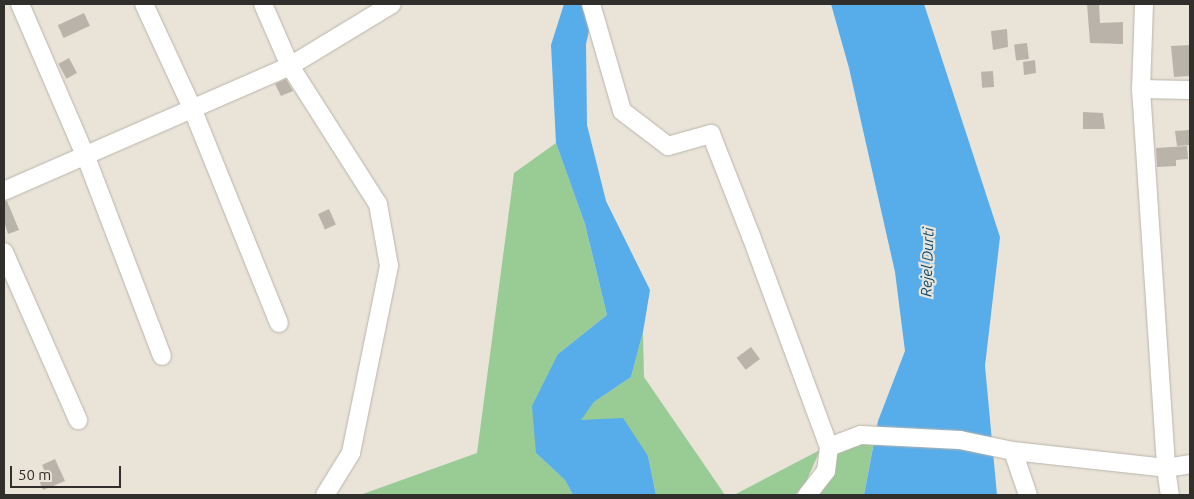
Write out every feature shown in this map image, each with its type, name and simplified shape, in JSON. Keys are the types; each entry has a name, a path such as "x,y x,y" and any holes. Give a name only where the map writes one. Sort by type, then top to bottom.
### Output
{"street":[{"path":"20,4 86,156 162,356"},
{"path":"144,4 192,108 279,323"},
{"path":"262,4 290,66 378,204 389,266 351,453 325,495"},
{"path":"591,4 622,111 668,146 710,134 751,236 829,446 826,471 807,495"},
{"path":"1144,4 1141,89 1166,468 1170,495"},
{"path":"4,190 290,66 387,5"},
{"path":"1141,89 1190,90"},
{"path":"4,252 78,420"},
{"path":"829,446 860,435 960,440 1012,451 1166,468 1190,464"},
{"path":"1012,451 1028,495"}],"green space":[{"path":"556,143 585,224 607,315 558,354 536,453 565,480 573,495 360,495 477,453 514,173"},
{"path":"643,332 644,377 725,495 656,495 648,456 580,420 594,402 631,377"},
{"path":"861,439 874,441 864,495 814,495 834,451"},
{"path":"820,450 806,482 795,495 734,495"}],"water":[{"path":"564,4 595,4 586,44 587,125 606,201 650,290 643,332 631,377 594,402 581,420 623,418 648,456 656,495 573,495 565,480 536,453 532,406 558,354 607,315 585,224 556,143 551,45"},
{"name":"Rejel Durti","path":"831,4 924,4 1000,237 985,366 997,495 864,495 878,421 905,351 895,272 849,68"}],"building":[{"path":"1087,4 1099,4 1100,23 1123,22 1123,44 1090,43"},
{"path":"84,13 90,26 64,38 58,25"},
{"path":"1007,29 1008,47 993,50 991,31"},
{"path":"1027,43 1029,59 1016,60 1014,45"},
{"path":"1190,45 1190,76 1174,77 1171,46"},
{"path":"69,58 77,73 66,79 58,64"},
{"path":"1035,60 1036,73 1024,75 1023,62"},
{"path":"993,71 994,87 982,88 981,72"},
{"path":"286,79 293,91 281,96 275,84"},
{"path":"1083,112 1103,113 1105,129 1083,129"},
{"path":"1190,130 1190,145 1177,146 1175,131"},
{"path":"1187,146 1188,159 1176,160 1176,166 1157,167 1156,148"},
{"path":"4,201 7,201 19,230 8,234 4,221"},
{"path":"329,209 336,225 325,229 318,214"},
{"path":"751,347 760,359 746,370 737,358"},
{"path":"55,459 65,481 43,490 38,478 46,474 42,465"}]}
